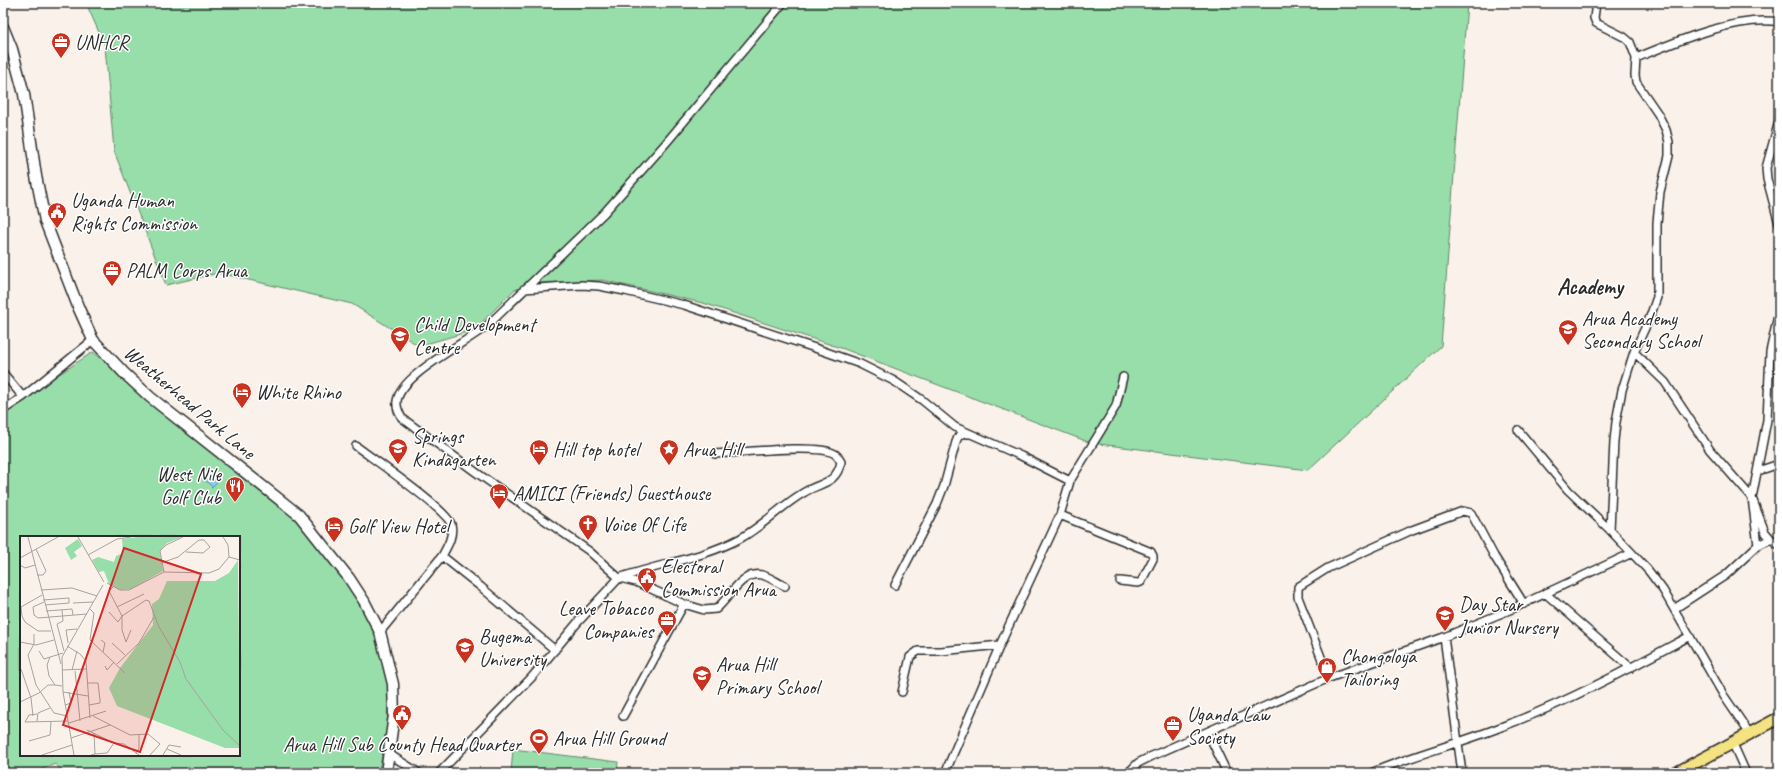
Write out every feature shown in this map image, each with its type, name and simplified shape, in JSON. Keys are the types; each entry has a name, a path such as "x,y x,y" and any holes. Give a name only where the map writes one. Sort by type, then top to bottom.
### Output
{"main road":[{"name":"Weatherhead Park Lane","path":"3,27 12,49 24,94 37,183 45,220 79,309 93,340 124,373 150,397 299,515 349,578 364,601 380,632 394,684 394,715 386,773"},
{"path":"1676,773 1688,770 1779,718"}],"street":[{"path":"783,3 666,143 604,213 476,335 443,355 402,388 397,400 396,408 402,418 477,473 590,551 619,578 636,582 684,604 704,610 716,609 742,581 757,575 763,575 785,586"},
{"path":"1596,3 1594,18 1596,23 1624,36 1630,42 1636,58 1636,82 1658,114 1666,130 1670,156 1660,192 1657,223 1656,297 1650,317 1634,352 1622,390 1614,435 1610,530"},
{"path":"1636,58 1693,35 1752,21 1766,20 1779,22"},
{"path":"1779,121 1766,168 1767,179 1779,224"},
{"path":"524,289 581,285 599,286 684,305 860,364 903,386 955,426 968,434 1021,456 1070,481"},
{"path":"1758,545 1752,498 1767,420 1770,352 1779,312"},
{"path":"3,410 23,397 93,340"},
{"path":"1634,352 1665,382 1710,450 1752,498 1763,528 1771,539 1779,545"},
{"path":"3,374 23,397"},
{"path":"945,773 1000,645 1060,515 1070,481 1116,406 1123,377"},
{"path":"1518,430 1568,490 1610,530 1648,570 1663,590 1724,696 1750,734"},
{"path":"895,585 941,495 952,452 958,437 962,433 968,434"},
{"path":"356,446 445,515 451,524 451,536 448,546 442,556 380,632"},
{"path":"439,773 532,677 619,578 720,547 741,538 762,526 802,493 833,479 839,471 841,462 836,455 827,451 794,449 715,454"},
{"path":"1758,470 1779,464"},
{"path":"1330,678 1298,597 1298,587 1318,573 1347,558 1439,519 1463,511 1471,514 1494,556 1524,604"},
{"path":"1060,515 1151,552 1153,556 1141,582 1120,581"},
{"path":"1674,609 1726,575 1758,545 1771,539"},
{"path":"1128,773 1138,763 1144,760 1330,678 1444,637 1524,604 1632,553"},
{"path":"442,556 555,650"},
{"path":"1545,593 1631,668"},
{"path":"623,716 684,604"},
{"path":"1371,773 1396,762 1458,744 1507,725 1588,690 1690,636"},
{"path":"1444,637 1462,773"},
{"path":"902,692 910,657 918,651 941,651 1000,645"},
{"path":"1208,733 1227,773"},
{"path":"1733,744 1746,773"},
{"path":"389,754 419,773"}],"green space":[{"path":"86,3 1467,3 1441,346 1308,470 1091,443 844,349 703,303 602,280 539,283 514,290 474,330 419,346 352,304 219,273 166,285 114,151 105,46"},
{"path":"93,352 196,439 284,502 348,581 374,627 388,680 387,737 378,773 64,773 55,764 33,773 3,773 3,411"},
{"name":"Arua Hill Ground","path":"513,749 618,762 617,773 511,773"}],"water":[{"path":"209,472 218,481 212,487 203,478"}],"place":[{"name":"UNHCR","path":"61,59"},
{"name":"Uganda Human Rights Commission","path":"57,229"},
{"name":"PALM Corps Arua","path":"112,287"},
{"name":"Arua Academy Secondary School","path":"1568,346"},
{"name":"Child Development Centre","path":"400,353"},
{"name":"White Rhino","path":"242,409"},
{"name":"Springs Kindagarten","path":"398,465"},
{"name":"Hill top hotel","path":"539,466"},
{"name":"Arua Hill","path":"669,466"},
{"name":"West Nile Golf Club","path":"235,503"},
{"name":"AMICI (Friends) Guesthouse","path":"499,510"},
{"name":"Voice Of Life","path":"588,541"},
{"name":"Golf View Hotel","path":"334,543"},
{"name":"Electoral Commission Arua","path":"647,594"},
{"name":"Day Star Junior Nursery","path":"1445,632"},
{"name":"Leave Tobacco Companies","path":"667,637"},
{"name":"Bugema University","path":"465,664"},
{"name":"Chongoloya Tailoring","path":"1327,684"},
{"name":"Arua Hill Primary School","path":"702,692"},
{"name":"Arua Hill Sub County Head Quarter","path":"402,731"},
{"name":"Uganda Law Society","path":"1173,742"},
{"name":"Arua Hill Ground","path":"539,755"}],"district":[{"name":"Academy","path":"1590,286"}]}
